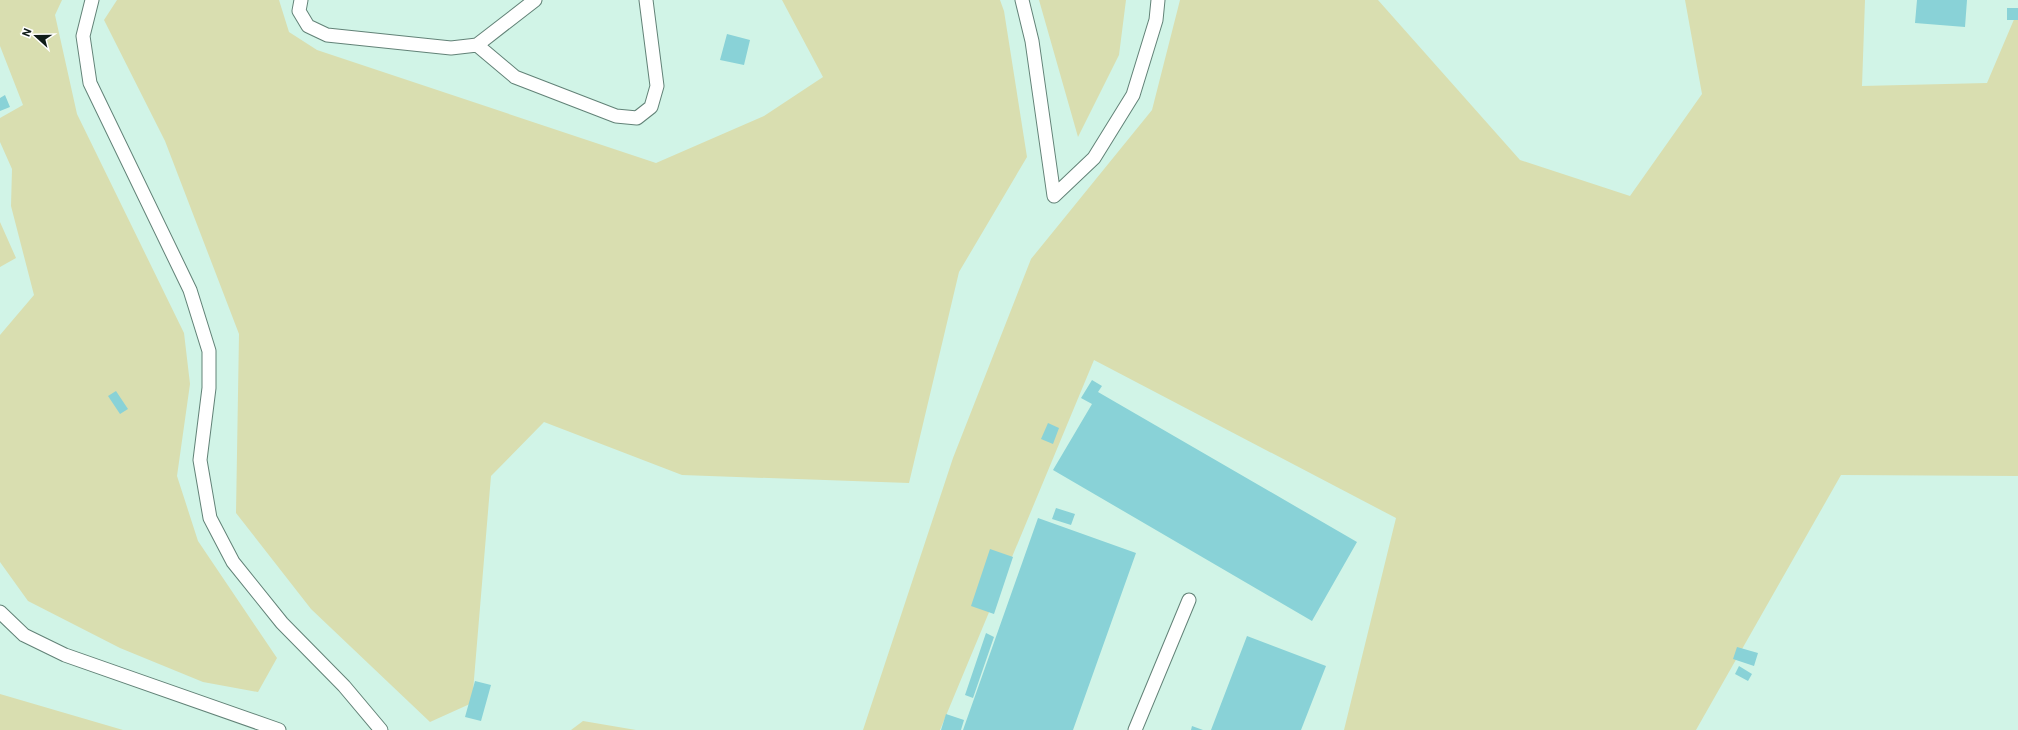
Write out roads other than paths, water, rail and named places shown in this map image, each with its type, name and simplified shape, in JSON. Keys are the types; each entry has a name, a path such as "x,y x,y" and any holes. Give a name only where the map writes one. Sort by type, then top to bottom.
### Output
{"lane":[{"path":"92,0 83,36 90,83 190,290 209,351 209,388 200,460 210,518 233,562 282,623 344,686 381,730"},
{"path":"301,0 299,11 308,26 327,35 451,48 477,45 535,0"},
{"path":"477,45 515,77 616,116 637,118 651,108 657,86 646,0"},
{"path":"1022,0 1032,41 1054,196 1094,158 1133,96 1156,20 1158,0"},
{"path":"1135,730 1189,600"},
{"path":"0,612 24,635 65,655 279,730"}]}
